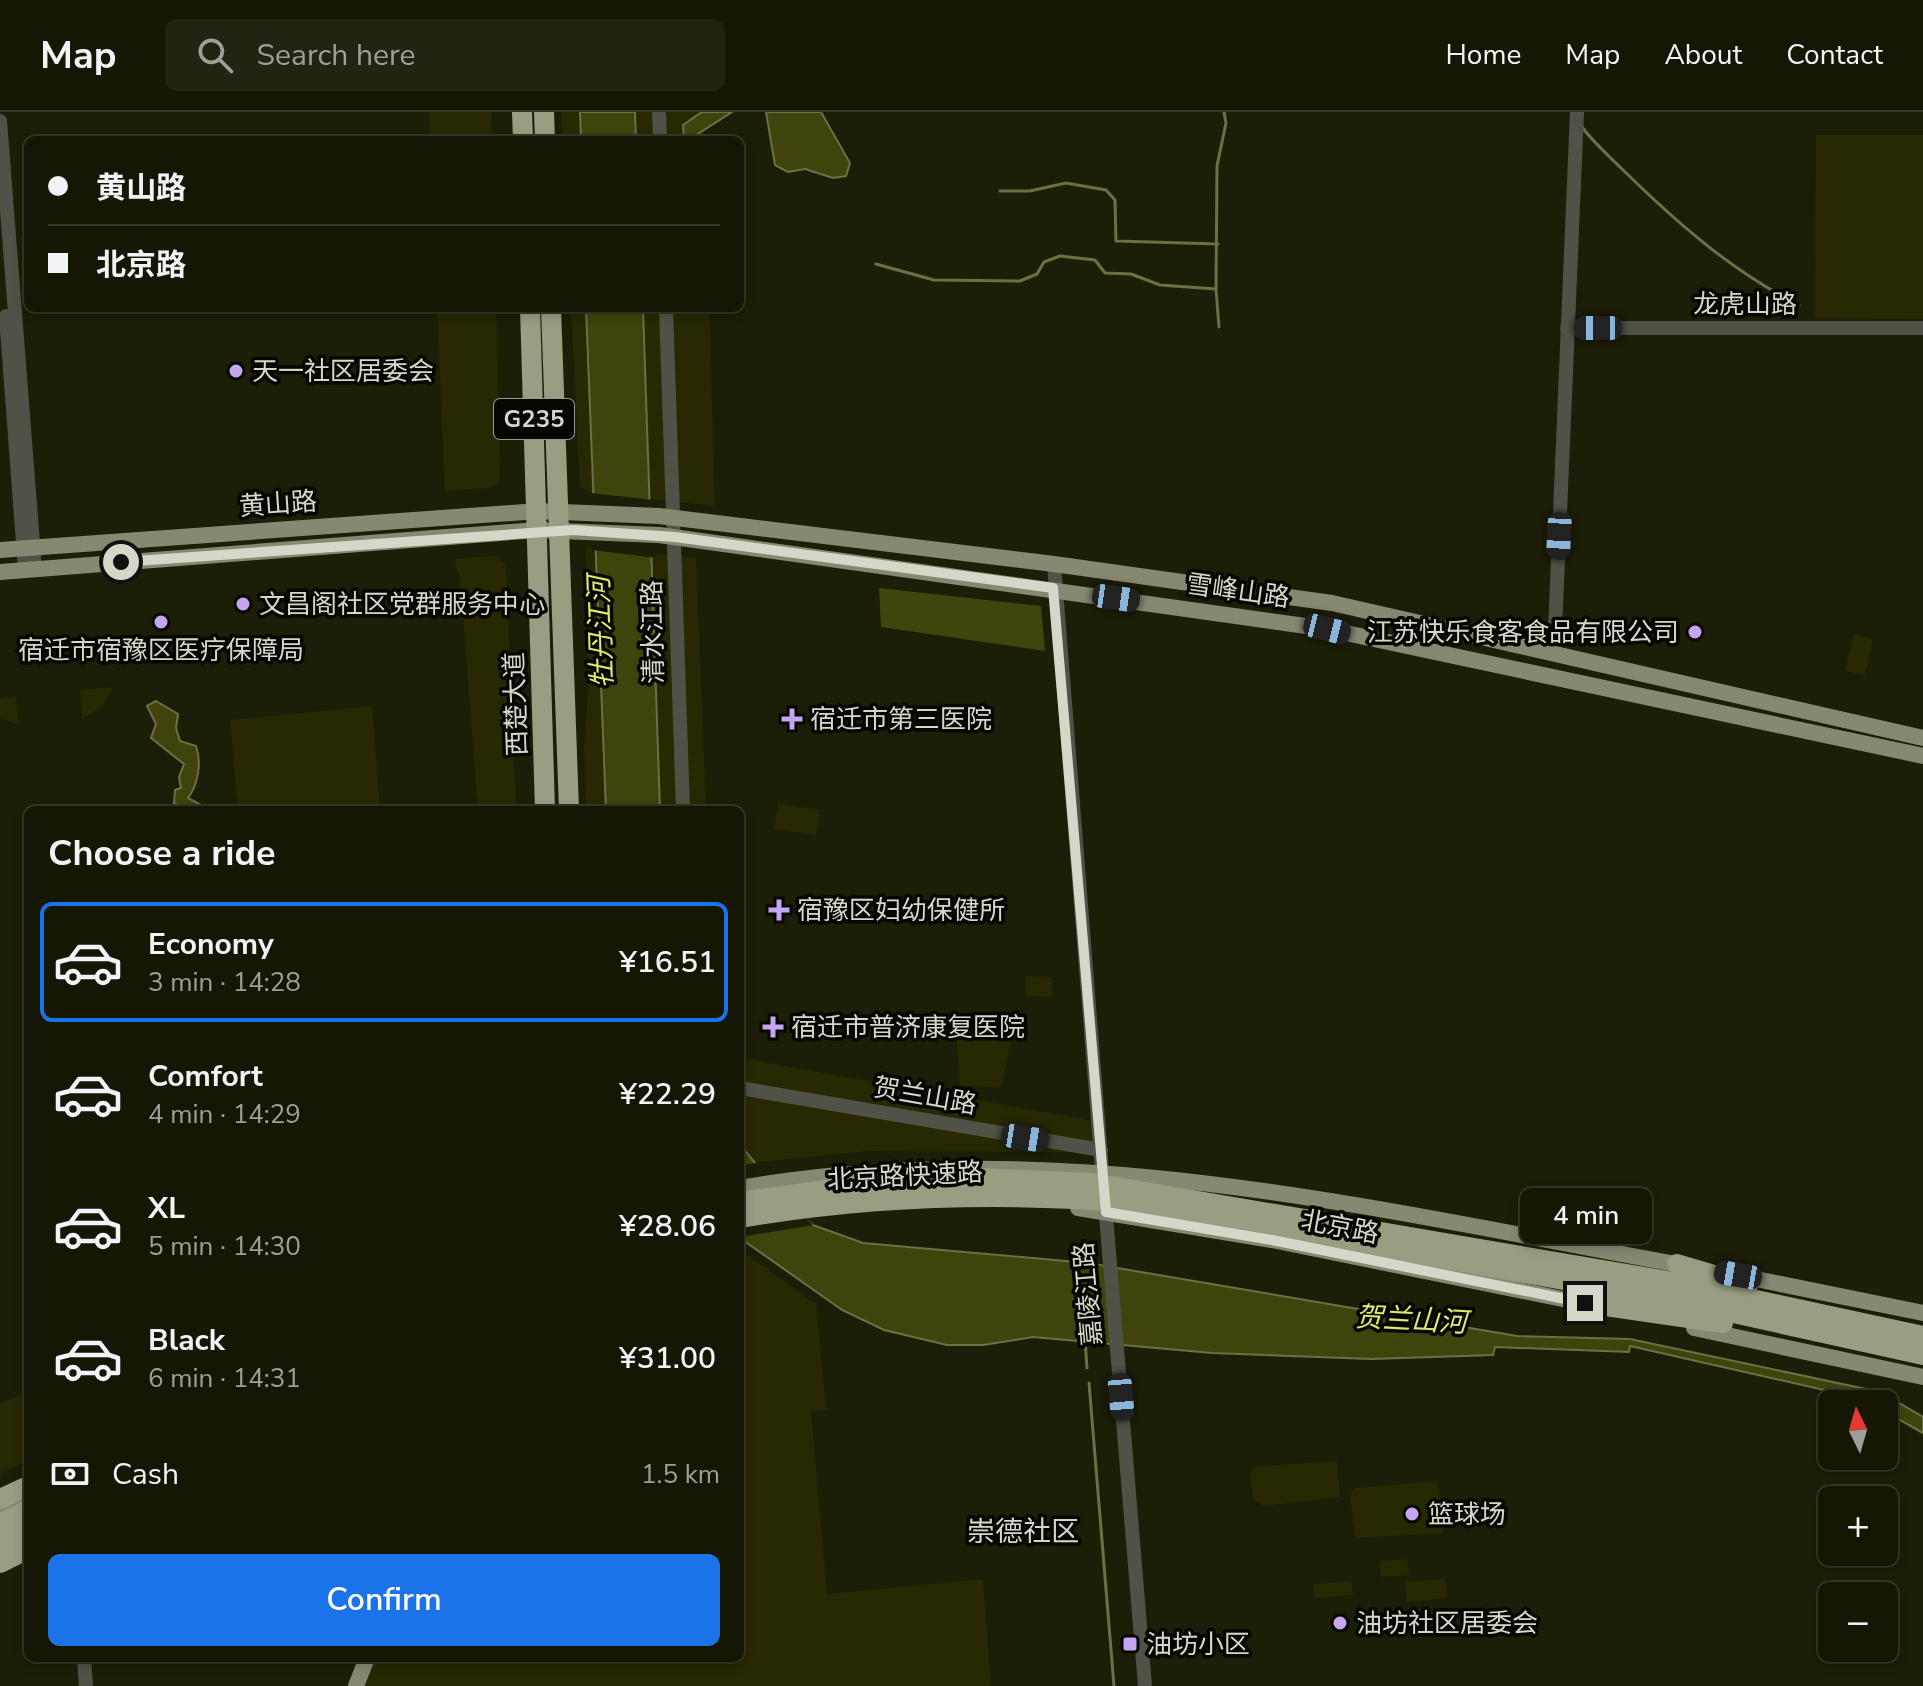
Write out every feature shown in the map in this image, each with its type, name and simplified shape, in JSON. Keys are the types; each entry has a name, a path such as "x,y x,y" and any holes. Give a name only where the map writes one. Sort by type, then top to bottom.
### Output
{"highway":[{"path":"522,112 523,136"},
{"path":"544,112 545,136"},
{"name":"西楚大道","path":"530,312 569,806"},
{"name":"西楚大道","path":"545,806 551,312"},
{"name":"北京路快速路","path":"744,1201 891,1181 979,1178 1056,1180 1178,1196 1472,1254 1923,1358"},
{"name":"北京路快速路","path":"744,1220 870,1201 1060,1197 1132,1203 1673,1282 1923,1336"},
{"path":"1677,1264 1782,1295 1923,1326"},
{"path":"1585,1303 1734,1324 1923,1358"},
{"path":"0,1499 24,1488"},
{"path":"0,1524 24,1512"},
{"path":"0,1543 24,1532"},
{"path":"0,1563 24,1551"}],"main road":[{"name":"雪峰山路","path":"548,521 589,511 667,517 1054,564 1332,603 1923,738"},
{"name":"黄山路","path":"0,550 548,521"},
{"name":"黄山路","path":"0,572 548,521"},
{"name":"雪峰山路","path":"548,521 591,531 667,536 1327,629 1923,756"},
{"name":"北京路","path":"744,1187 782,1180 939,1167 1032,1167 1263,1189 1677,1264 1923,1313"},
{"name":"北京路","path":"744,1220 807,1212 945,1205 1049,1206 1106,1212 1272,1240 1585,1303 1923,1377"},
{"path":"0,1512 24,1501"},
{"path":"0,1554 24,1544"},
{"path":"349,1686 358,1662"},
{"path":"356,1686 365,1662"}],"street":[{"path":"659,112 660,136"},
{"path":"1554,654 1577,112"},
{"path":"0,121 28,548"},
{"path":"0,236 30,570"},
{"name":"清水江路","path":"666,312 667,536 683,806"},
{"name":"龙虎山路","path":"1567,328 1923,328"},
{"name":"嘉陵江路","path":"1054,564 1053,588 1145,1686"},
{"name":"贺兰山路","path":"744,1089 1101,1150"},
{"path":"84,1662 86,1686"}],"shaded area":[{"path":"429,112 491,112 492,136 430,136"},
{"path":"561,112 702,112 703,136 563,136"},
{"path":"1816,135 1923,135 1923,319 1815,318"},
{"path":"437,312 496,312 499,482 489,488 445,491"},
{"path":"571,312 709,312 715,506 591,493 580,487"},
{"path":"586,547 696,558 706,806 586,806 584,748 589,678"},
{"path":"495,556 506,564 516,806 478,806 460,578 454,559"},
{"path":"879,588 1041,606 1045,651 881,627"},
{"path":"1854,634 1873,639 1865,675 1845,671"},
{"path":"114,687 102,707 82,719 80,690"},
{"path":"16,696 18,724 0,718 0,698"},
{"path":"372,706 380,806 238,806 230,720"},
{"path":"778,804 820,810 816,835 774,829"},
{"path":"1026,976 1052,977 1052,997 1026,996"},
{"path":"956,1031 1011,1041 1001,1088 960,1085"},
{"path":"744,1059 1095,1121 1096,1140 1078,1152 867,1151 744,1164"},
{"path":"749,1256 816,1304 826,1410 811,1412 827,1594 983,1579 991,1686 365,1686 374,1662 744,1662 744,1257"},
{"path":"24,1394 24,1462 0,1474 0,1403"},
{"path":"1337,1462 1340,1497 1264,1506 1253,1498 1250,1474 1255,1467"},
{"path":"1438,1481 1443,1533 1355,1538 1350,1495 1354,1488"},
{"path":"1407,1559 1409,1575 1381,1577 1379,1561"},
{"path":"1445,1579 1447,1598 1407,1602 1405,1582"},
{"path":"1351,1581 1353,1595 1314,1598 1313,1584"}],"water":[{"path":"580,112 635,112 636,136 581,136"},
{"path":"702,112 732,112 695,136 684,136 683,125"},
{"path":"766,112 821,112 850,163 846,176 833,178 805,169 788,172 775,165"},
{"name":"牡丹江河","path":"586,312 643,312 660,806 606,806"},
{"path":"156,701 178,714 176,728 180,741 196,746 198,773 188,798 203,806 178,806 174,803 175,790 181,788 179,777 184,764 151,738 156,724 147,706"},
{"name":"贺兰山河","path":"744,1149 785,1201 813,1225 863,1243 1088,1263 1517,1336 1630,1339 1871,1390 1824,1390 1630,1346 1629,1352 1495,1347 1493,1355 1371,1359 1212,1353 1033,1337 983,1345 947,1345 884,1330 842,1310 744,1241"},
{"path":"1898,1402 1923,1417 1923,1433 1898,1419"}],"pier":[{"path":"591,493 654,500 656,558 592,550"},
{"path":"761,1162 813,1225 744,1236 744,1165"}],"waterway":[{"path":"1219,327 1216,289 1217,166 1226,123 1224,112"},
{"path":"1582,127 1683,226 1750,277 1799,305"},
{"path":"1000,191 1030,191 1066,183 1106,190 1115,200 1116,241 1218,244"},
{"path":"876,264 934,280 1020,281 1037,274 1044,262 1060,256 1095,260 1105,273 1131,274 1160,285 1216,289"},
{"path":"1085,1340 1087,1368"},
{"path":"1089,1383 1114,1686"}],"place":[{"name":"天一社区居委会","path":"236,371"},
{"name":"文昌阁社区党群服务中心","path":"243,604"},
{"name":"宿迁市宿豫区医疗保障局","path":"161,622"},
{"name":"江苏快乐食客食品有限公司","path":"1695,632"},
{"name":"宿迁市第三医院","path":"792,719"},
{"name":"宿豫区妇幼保健所","path":"779,910"},
{"name":"宿迁市普济康复医院","path":"773,1027"},
{"name":"篮球场","path":"1412,1514"},
{"name":"油坊社区居委会","path":"1340,1623"},
{"name":"油坊小区","path":"1130,1644"}],"district":[{"name":"崇德社区","path":"1023,1532"}],"route":[{"path":"121,562 537,530 573,530 675,537 1053,588 1106,1212 1272,1240 1585,1303"}]}
